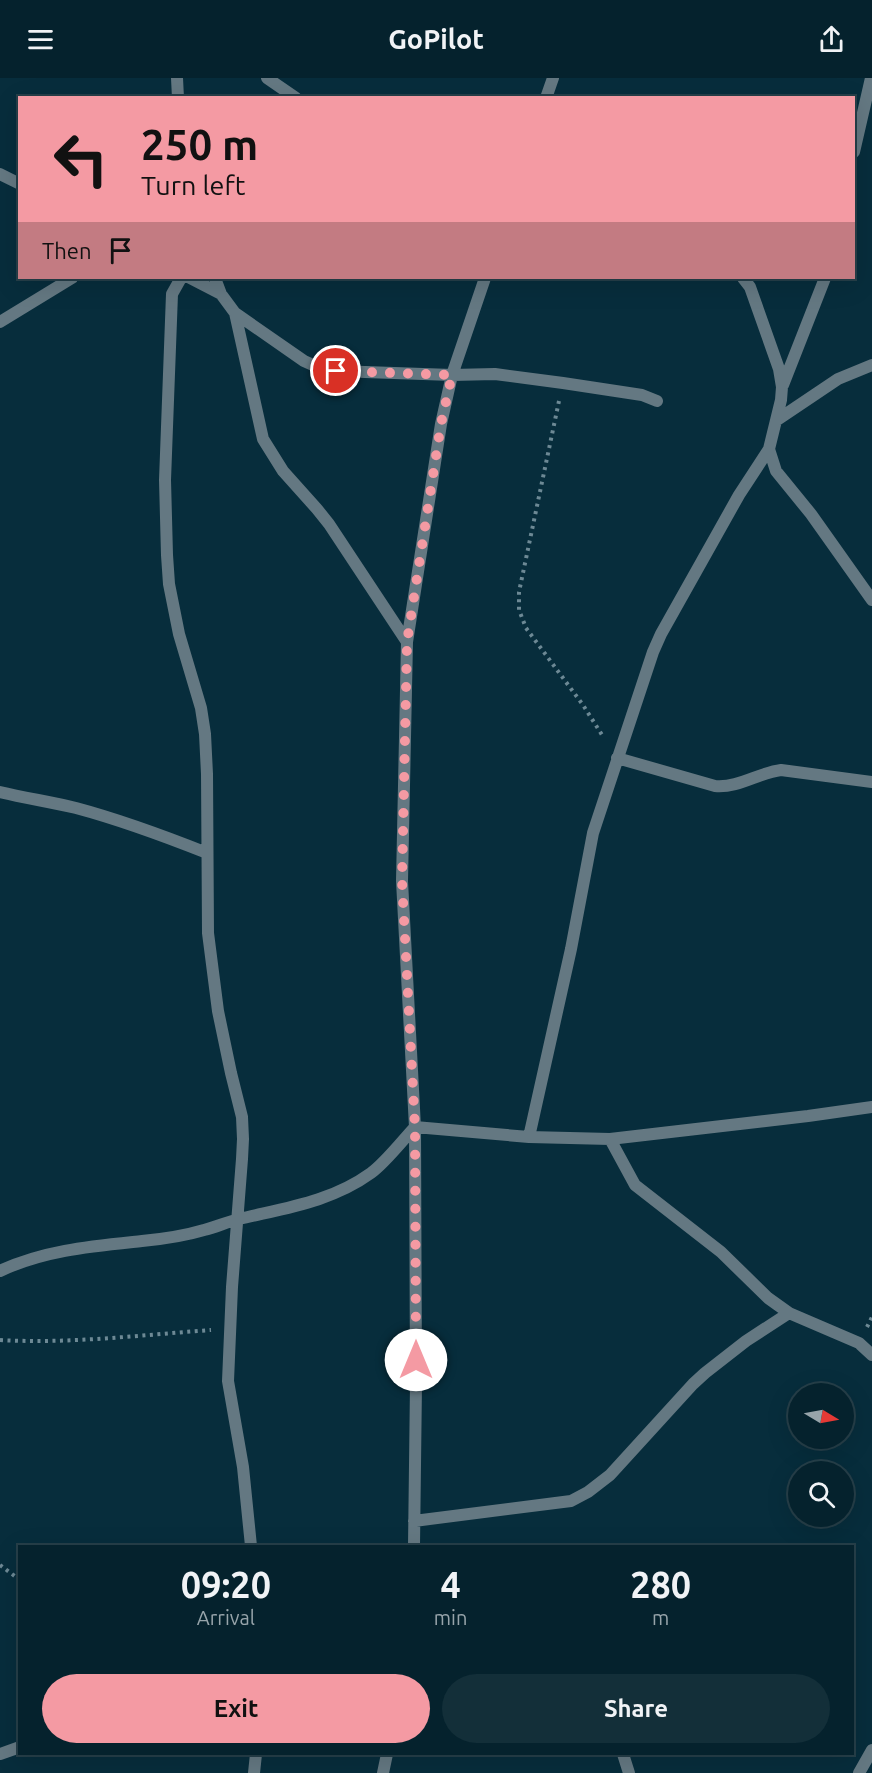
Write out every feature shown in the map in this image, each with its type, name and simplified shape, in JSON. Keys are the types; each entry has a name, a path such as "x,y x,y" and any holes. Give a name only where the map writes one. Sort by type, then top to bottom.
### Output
{"street":[{"path":"177,78 178,96"},
{"path":"267,78 294,96"},
{"path":"547,96 553,78"},
{"path":"855,148 871,78"},
{"path":"0,174 18,183"},
{"path":"0,322 70,279"},
{"path":"180,279 172,294 165,480 167,555 169,584 178,634 201,708 205,734 208,933 224,1044 242,1117 243,1138 228,1381 243,1467 251,1545"},
{"path":"192,279 221,294"},
{"path":"215,279 221,294 235,312 304,361 322,369 452,375 495,374 642,395 657,401"},
{"path":"415,1545 415,1127 402,881 407,642 441,424 452,375 485,279"},
{"path":"529,1137 571,949 593,833 653,652 739,495 769,449 777,420 782,400 782,387 776,359 750,287 744,279"},
{"path":"782,387 825,279"},
{"path":"235,312 263,438 283,471 329,524 407,642"},
{"path":"777,420 838,379 872,365"},
{"path":"769,449 776,471 811,514 872,600"},
{"path":"617,758 715,786 727,787 781,770 872,782"},
{"path":"0,792 114,819 207,853"},
{"path":"415,1127 529,1137 610,1139 872,1107"},
{"path":"0,1271 53,1253 174,1237 308,1204 343,1190 372,1173 415,1127"},
{"path":"610,1139 635,1185 714,1246 768,1298 789,1313 859,1343 872,1355"},
{"path":"414,1521 571,1501 588,1492 610,1475 705,1373 746,1341 789,1313"},
{"path":"0,1754 18,1748"},
{"path":"859,1773 872,1750"},
{"path":"254,1773 256,1755"},
{"path":"383,1773 387,1755"},
{"path":"623,1755 629,1773"}],"path":[{"path":"563,382 519,592 519,610 526,628 584,705 617,758"},
{"path":"0,1340 29,1342 97,1339 230,1328"},
{"path":"0,1564 18,1578"}],"route":[{"path":"336,371 452,375 441,424 407,642 402,881 415,1127 416,1360"}]}
